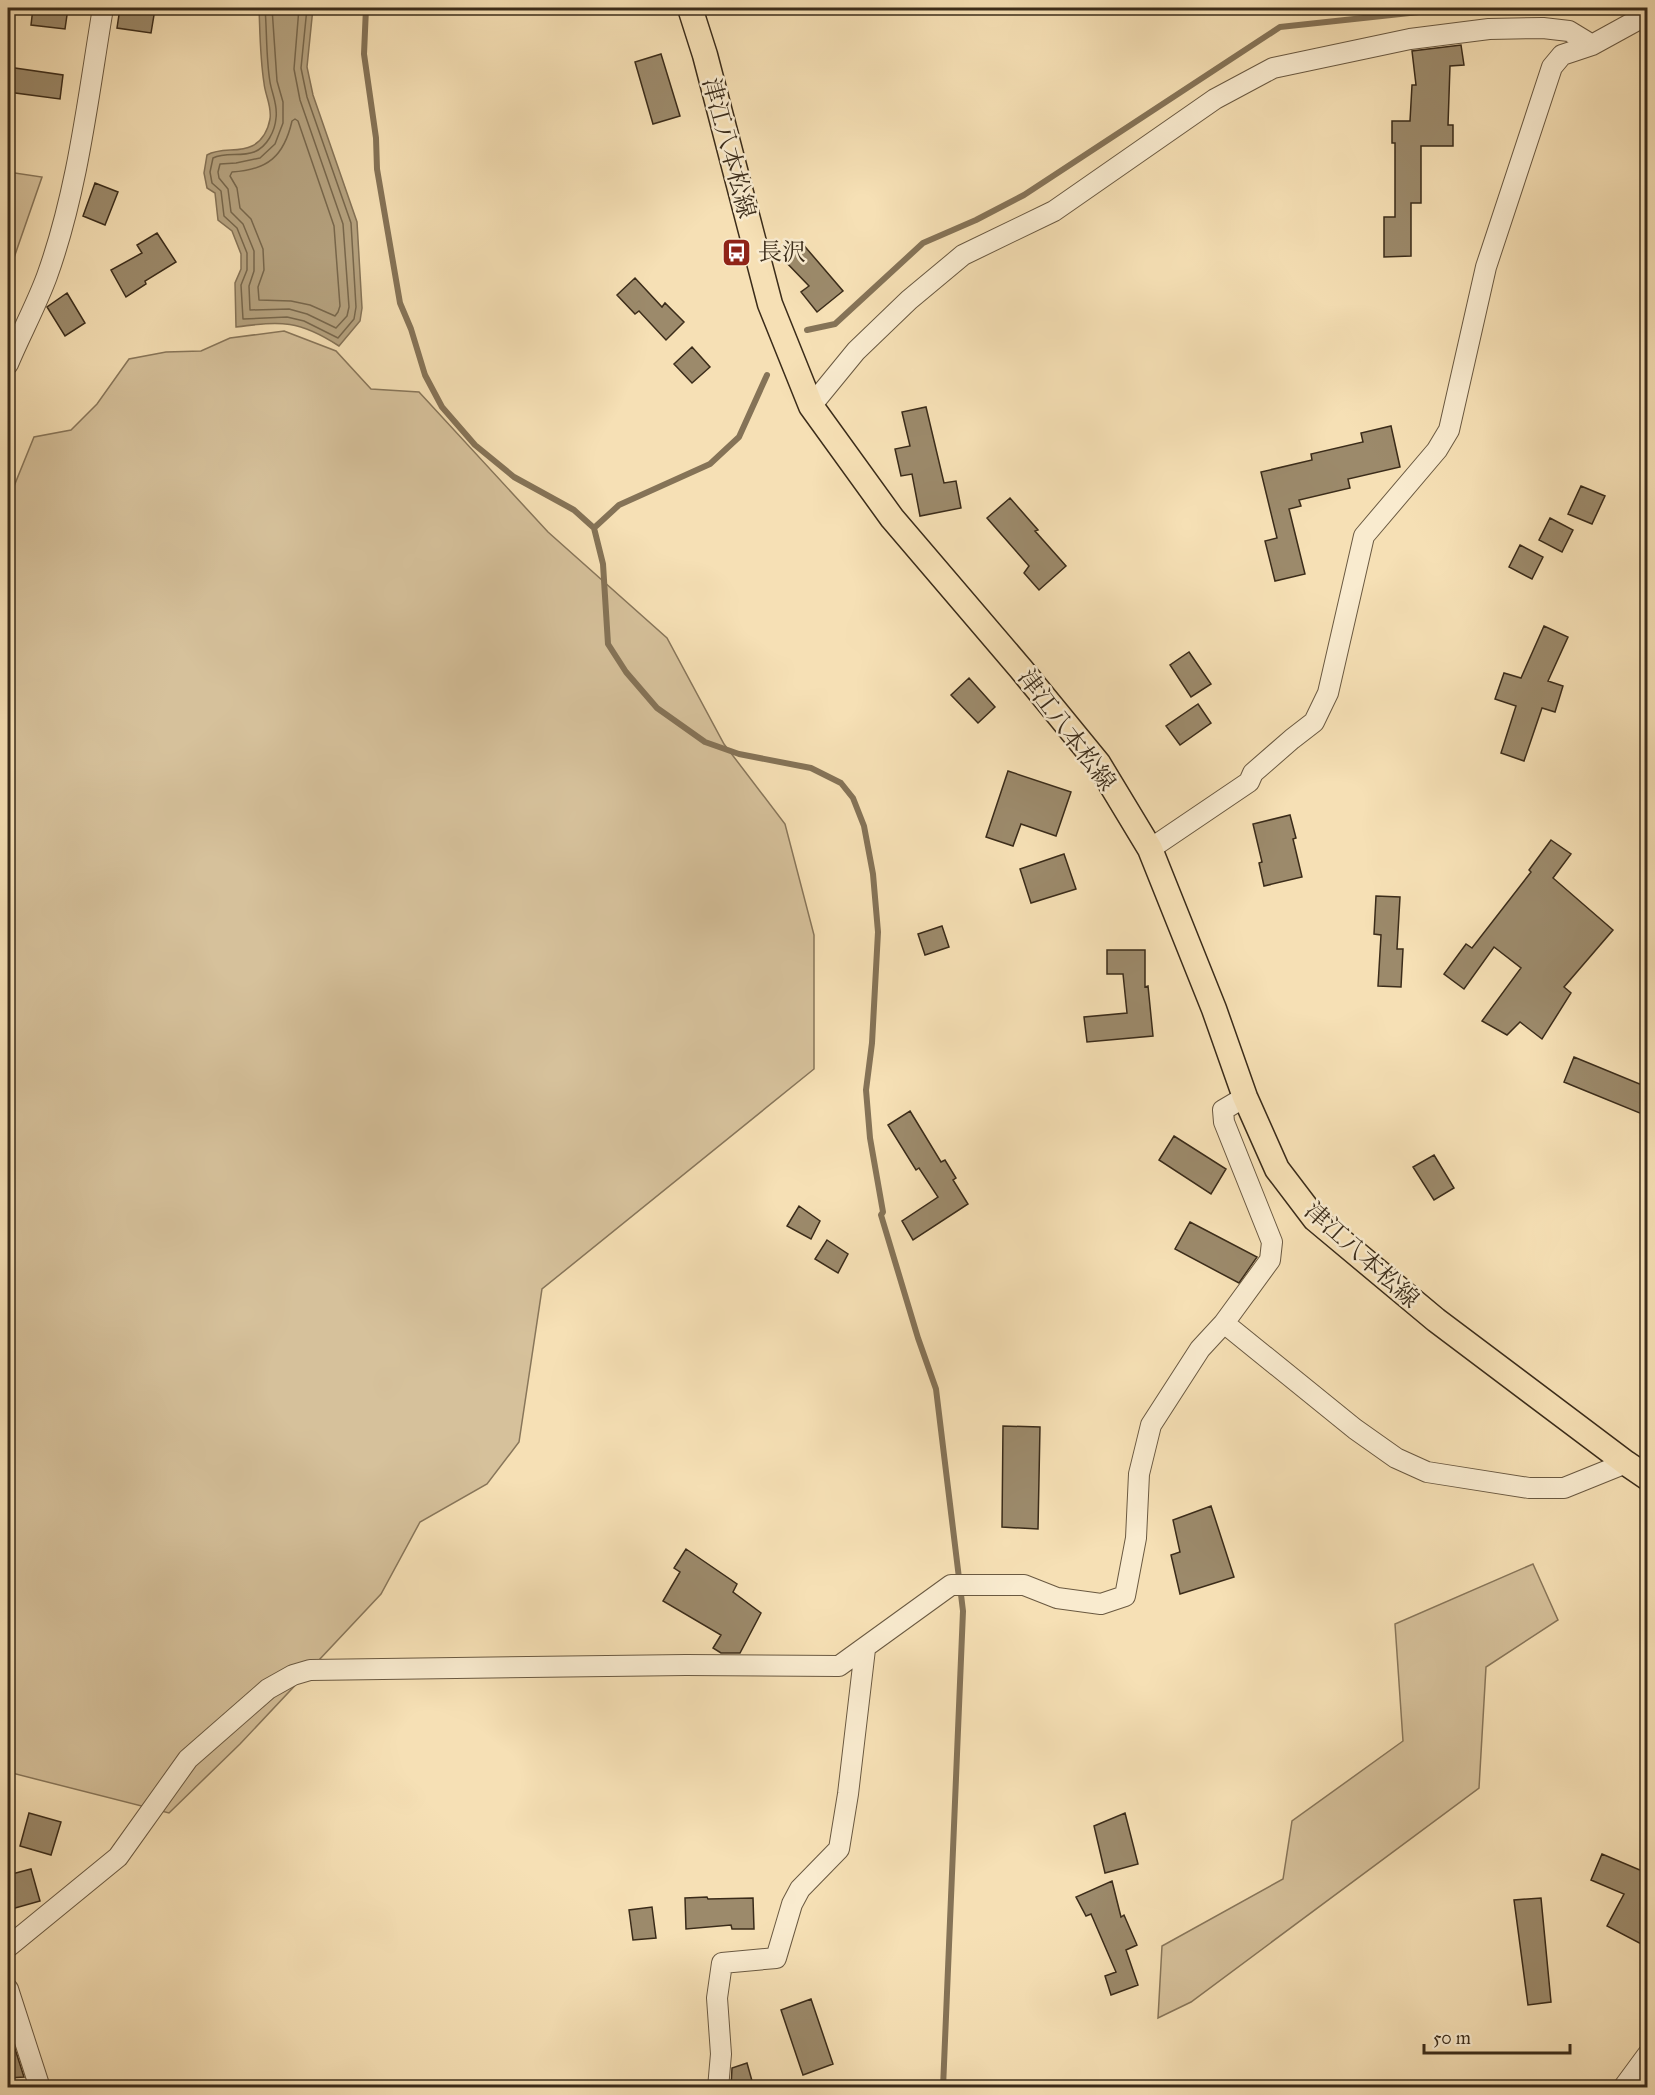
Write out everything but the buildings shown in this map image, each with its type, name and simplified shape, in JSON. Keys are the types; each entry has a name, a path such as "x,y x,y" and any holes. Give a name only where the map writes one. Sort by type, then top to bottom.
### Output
{"main road":[{"name":"津江八本松線","path":"690,8 705,55 770,304 811,406 892,518 1098,763 1150,849 1214,1009 1245,1097 1277,1169 1314,1219 1436,1320 1647,1478"}],"street":[{"path":"8,364 46,277 66,213 81,143 103,8"},
{"path":"1150,849 1249,782 1254,773 1314,722 1328,693 1364,536 1437,450 1449,430 1486,267 1552,67 1562,55 1592,45 1644,14"},
{"path":"811,406 856,351 909,300 963,255 1054,211 1215,99 1273,68 1410,39 1489,29 1543,28 1569,31 1592,45"},
{"path":"8,1947 118,1857 188,1759 268,1689 293,1675 310,1670 686,1665 839,1666 951,1585 1024,1585 1056,1598 1101,1604 1125,1596 1136,1538 1139,1474 1151,1425 1200,1349 1224,1323 1270,1260 1272,1242 1224,1122 1223,1110 1245,1097"},
{"path":"1224,1323 1355,1430 1396,1458 1427,1472 1529,1488 1564,1488 1626,1464"},
{"path":"718,2088 721,2054 717,1998 722,1963 776,1958 792,1904 800,1889 839,1849 866,1648"},
{"path":"8,1989 40,2088"},
{"path":"1623,2088 1647,2054"}],"shaded area":[{"path":"8,172 42,177 8,275"},
{"path":"284,331 336,351 371,389 419,392 548,532 667,638 724,744 785,824 814,935 814,1069 542,1289 519,1442 487,1484 420,1522 381,1594 240,1744 169,1813 8,1772 8,501 34,437 71,430 97,404 129,359 166,352 201,351 230,338"},
{"path":"1533,1564 1558,1620 1486,1667 1479,1788 1191,2002 1158,2018 1162,1946 1283,1879 1292,1821 1403,1741 1395,1624"}],"water":[{"path":"259,8 313,8 307,67 313,95 357,222 362,308 360,321 339,346 312,331 290,324 236,327 235,283 241,269 241,254 232,231 218,220 215,193 207,188 204,173 207,155 252,146 262,138 268,127 270,110 263,74"}],"waterway":[{"path":"366,8 364,54 376,138 377,169 400,303 411,329 425,375 442,407 475,445 514,477 574,510 594,528 603,564 608,644 626,672 657,708 705,742 739,754 811,768 841,783 853,798 864,826 873,874 878,932 872,1043 866,1090 870,1138 883,1212 881,1215 936,1389 963,1611 943,2088"},
{"path":"807,330 835,324 923,243 976,220 1024,195 1280,27 1456,8"},
{"path":"594,528 619,505 710,464 739,437 767,375"}],"place":[{"name":"長沢","path":"737,252"}]}
